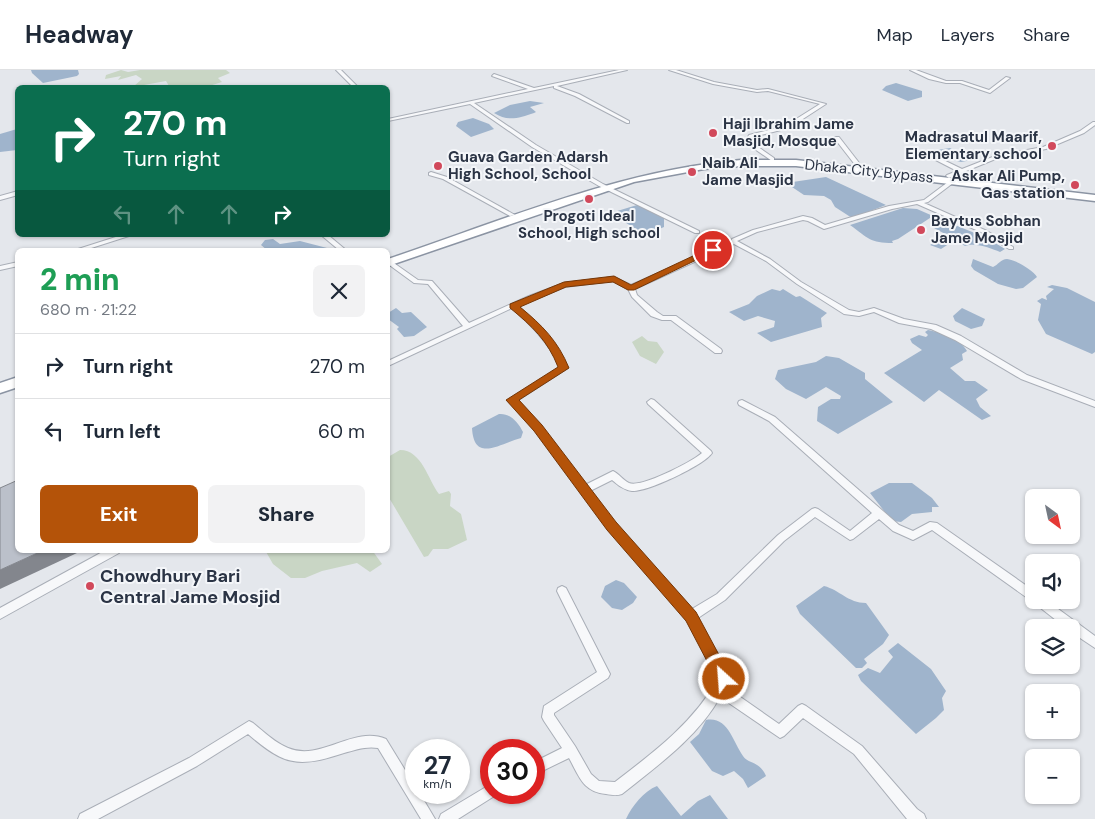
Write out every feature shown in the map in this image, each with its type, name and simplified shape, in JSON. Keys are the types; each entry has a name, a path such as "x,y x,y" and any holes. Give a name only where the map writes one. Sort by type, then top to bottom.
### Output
{"highway":[{"path":"390,260 512,215 604,186 676,166 740,159 772,159 858,165 951,178 1095,194"},
{"name":"Dhaka City Bypass","path":"390,260 604,186 682,169 772,162 826,165 951,178 1095,198"},
{"path":"0,388 15,383"},
{"path":"0,397 15,392"}],"street":[{"path":"338,70 354,85"},
{"path":"390,120 472,104 625,70"},
{"path":"671,70 713,83 757,91 768,90 824,104 787,127 751,136 748,142 772,159"},
{"path":"912,70 931,78 946,82 960,82 990,92 1008,78"},
{"path":"494,75 535,90"},
{"path":"554,86 577,95 627,122"},
{"path":"472,104 534,146 604,186 697,232"},
{"path":"390,114 397,119"},
{"path":"631,288 734,242 734,240 754,231 803,218 810,219 824,227 891,207 926,201 951,178 962,171 997,157 1044,148 1082,132 1095,123"},
{"path":"837,138 858,165"},
{"path":"928,155 962,171"},
{"path":"431,174 444,178 512,215"},
{"path":"0,198 15,194"},
{"path":"918,203 984,232 1010,248"},
{"path":"85,248 122,237"},
{"path":"327,237 340,248"},
{"path":"734,242 768,260 798,283 847,312 859,314 874,310 902,321 933,327 958,338 1024,377 1095,404"},
{"path":"390,262 416,282 430,282 467,326"},
{"path":"0,268 15,265"},
{"path":"390,363 467,326 564,285 614,279 631,288 634,296 654,314 662,318 673,318 718,351"},
{"path":"514,306 542,330 557,351 564,368 512,400 538,428 611,526 691,616 724,679 719,689 693,724 665,751 617,789 596,787 587,778 571,750 548,717 548,710 604,674 562,591"},
{"path":"584,490 613,475 624,485 636,487 659,480 708,453 651,402"},
{"path":"742,403 772,419 828,471 896,528 913,536 930,526 934,526 1025,591"},
{"path":"691,616 721,597 780,538 815,512 850,536 879,513"},
{"path":"0,614 110,553"},
{"path":"1050,609 1095,643"},
{"path":"719,689 780,732 802,710 858,750 912,814 920,819"},
{"path":"85,819 193,762 249,727 274,749 283,754 296,757 314,756 370,739 382,743 428,819"},
{"path":"545,763 571,750"},
{"path":"446,819 480,797"}],"green space":[{"path":"121,70 128,72 140,70 226,70 230,73 218,78 222,82 212,85 168,85 166,81 135,85 142,79 136,75 118,80 121,76 105,79 106,75"},
{"path":"642,336 648,341 657,342 664,352 656,364 640,356 632,342"},
{"path":"400,450 408,451 419,460 439,494 449,491 451,494 450,506 461,514 467,540 448,549 433,549 428,556 424,557 390,499 390,456"},
{"path":"267,553 374,553 382,564 370,572 357,563 322,571 305,578 291,578 273,564"}],"water":[{"path":"31,70 78,70 79,74 43,83"},
{"path":"896,83 922,91 922,97 908,101 882,90 886,86"},
{"path":"530,101 544,103 530,107 536,112 518,118 504,118 494,113 510,105"},
{"path":"473,118 489,124 494,129 471,137 456,126 458,122"},
{"path":"15,130 15,150 0,152 0,134"},
{"path":"950,148 972,160 961,162 937,156 937,150"},
{"path":"826,177 886,205 852,218 835,207 831,200 824,196 804,195 786,183"},
{"path":"637,205 664,218 664,227 650,233 643,230 641,232 613,215 614,212"},
{"path":"903,208 917,209 933,216 892,241 893,243 874,241 850,225"},
{"path":"945,221 987,238 1005,249 1000,252 978,245 965,246 955,240 941,249 930,245 947,235 934,228"},
{"path":"273,239 280,244 300,241 327,248 265,248 261,245 265,240"},
{"path":"973,259 993,267 1003,260 1011,260 1028,268 1037,277 1023,288 1016,289 998,284 974,270 971,266"},
{"path":"1052,285 1067,288 1095,302 1095,352 1092,354 1046,334 1038,320 1041,304 1037,301 1042,298 1047,300 1046,296 1054,289 1047,287"},
{"path":"772,289 780,291 783,289 796,297 800,296 827,313 821,318 822,327 771,342 757,333 774,327 775,321 758,316 744,321 729,312 749,304 757,296"},
{"path":"396,308 402,313 411,312 427,327 414,336 404,337 397,329 399,327 390,320 390,312"},
{"path":"962,308 985,319 982,326 971,329 955,321 953,316"},
{"path":"928,330 950,336 964,346 967,351 962,354 963,360 950,368 965,381 975,381 988,390 976,399 980,407 991,416 982,420 939,390 924,402 884,373 922,350 912,343 910,339 919,335 926,337 928,335 925,332"},
{"path":"826,356 839,358 865,373 865,379 893,402 838,434 817,421 818,407 831,399 840,399 841,396 826,387 806,399 786,389 775,379 778,370 816,362"},
{"path":"499,414 507,415 519,425 523,432 521,438 496,447 483,448 477,445 472,428"},
{"path":"889,483 912,483 932,498 939,507 932,507 932,512 912,514 901,522 892,521 870,493"},
{"path":"616,580 624,583 637,597 633,603 622,610 612,608 601,597 605,586"},
{"path":"824,586 835,590 849,599 866,603 889,635 883,644 864,659 867,663 862,668 856,668 800,614 796,606"},
{"path":"898,643 931,669 946,691 942,698 944,710 916,734 861,681 858,675 868,668 880,673 893,657 888,651"},
{"path":"706,720 720,722 725,726 745,759 761,768 766,776 748,788 743,779 734,771 723,776 712,771 690,742 699,734"},
{"path":"657,786 681,816 698,801 710,795 728,819 626,819 639,800 648,791"}],"building":[{"path":"15,481 15,553 37,553 0,570 0,488"}],"place":[{"name":"Haji Ibrahim Jame Masjid, Mosque","path":"713,133"},
{"name":"Madrasatul Maarif, Elementary school","path":"1052,146"},
{"name":"Guava Garden Adarsh High School, School","path":"438,166"},
{"name":"Naib Ali Jame Masjid","path":"692,172"},
{"name":"Askar Ali Pump, Gas station","path":"1075,185"},
{"name":"Progoti Ideal School, High school","path":"589,199"},
{"name":"Baytus Sobhan Jame Mosjid","path":"921,230"},
{"name":"Chowdhury Bari Central Jame Mosjid","path":"90,586"}],"route":[{"path":"713,250 631,288 614,279 564,285 531,297 514,306 542,330 557,351 564,368 540,381 512,400 556,450 611,526 648,565 691,616 724,679"}]}
